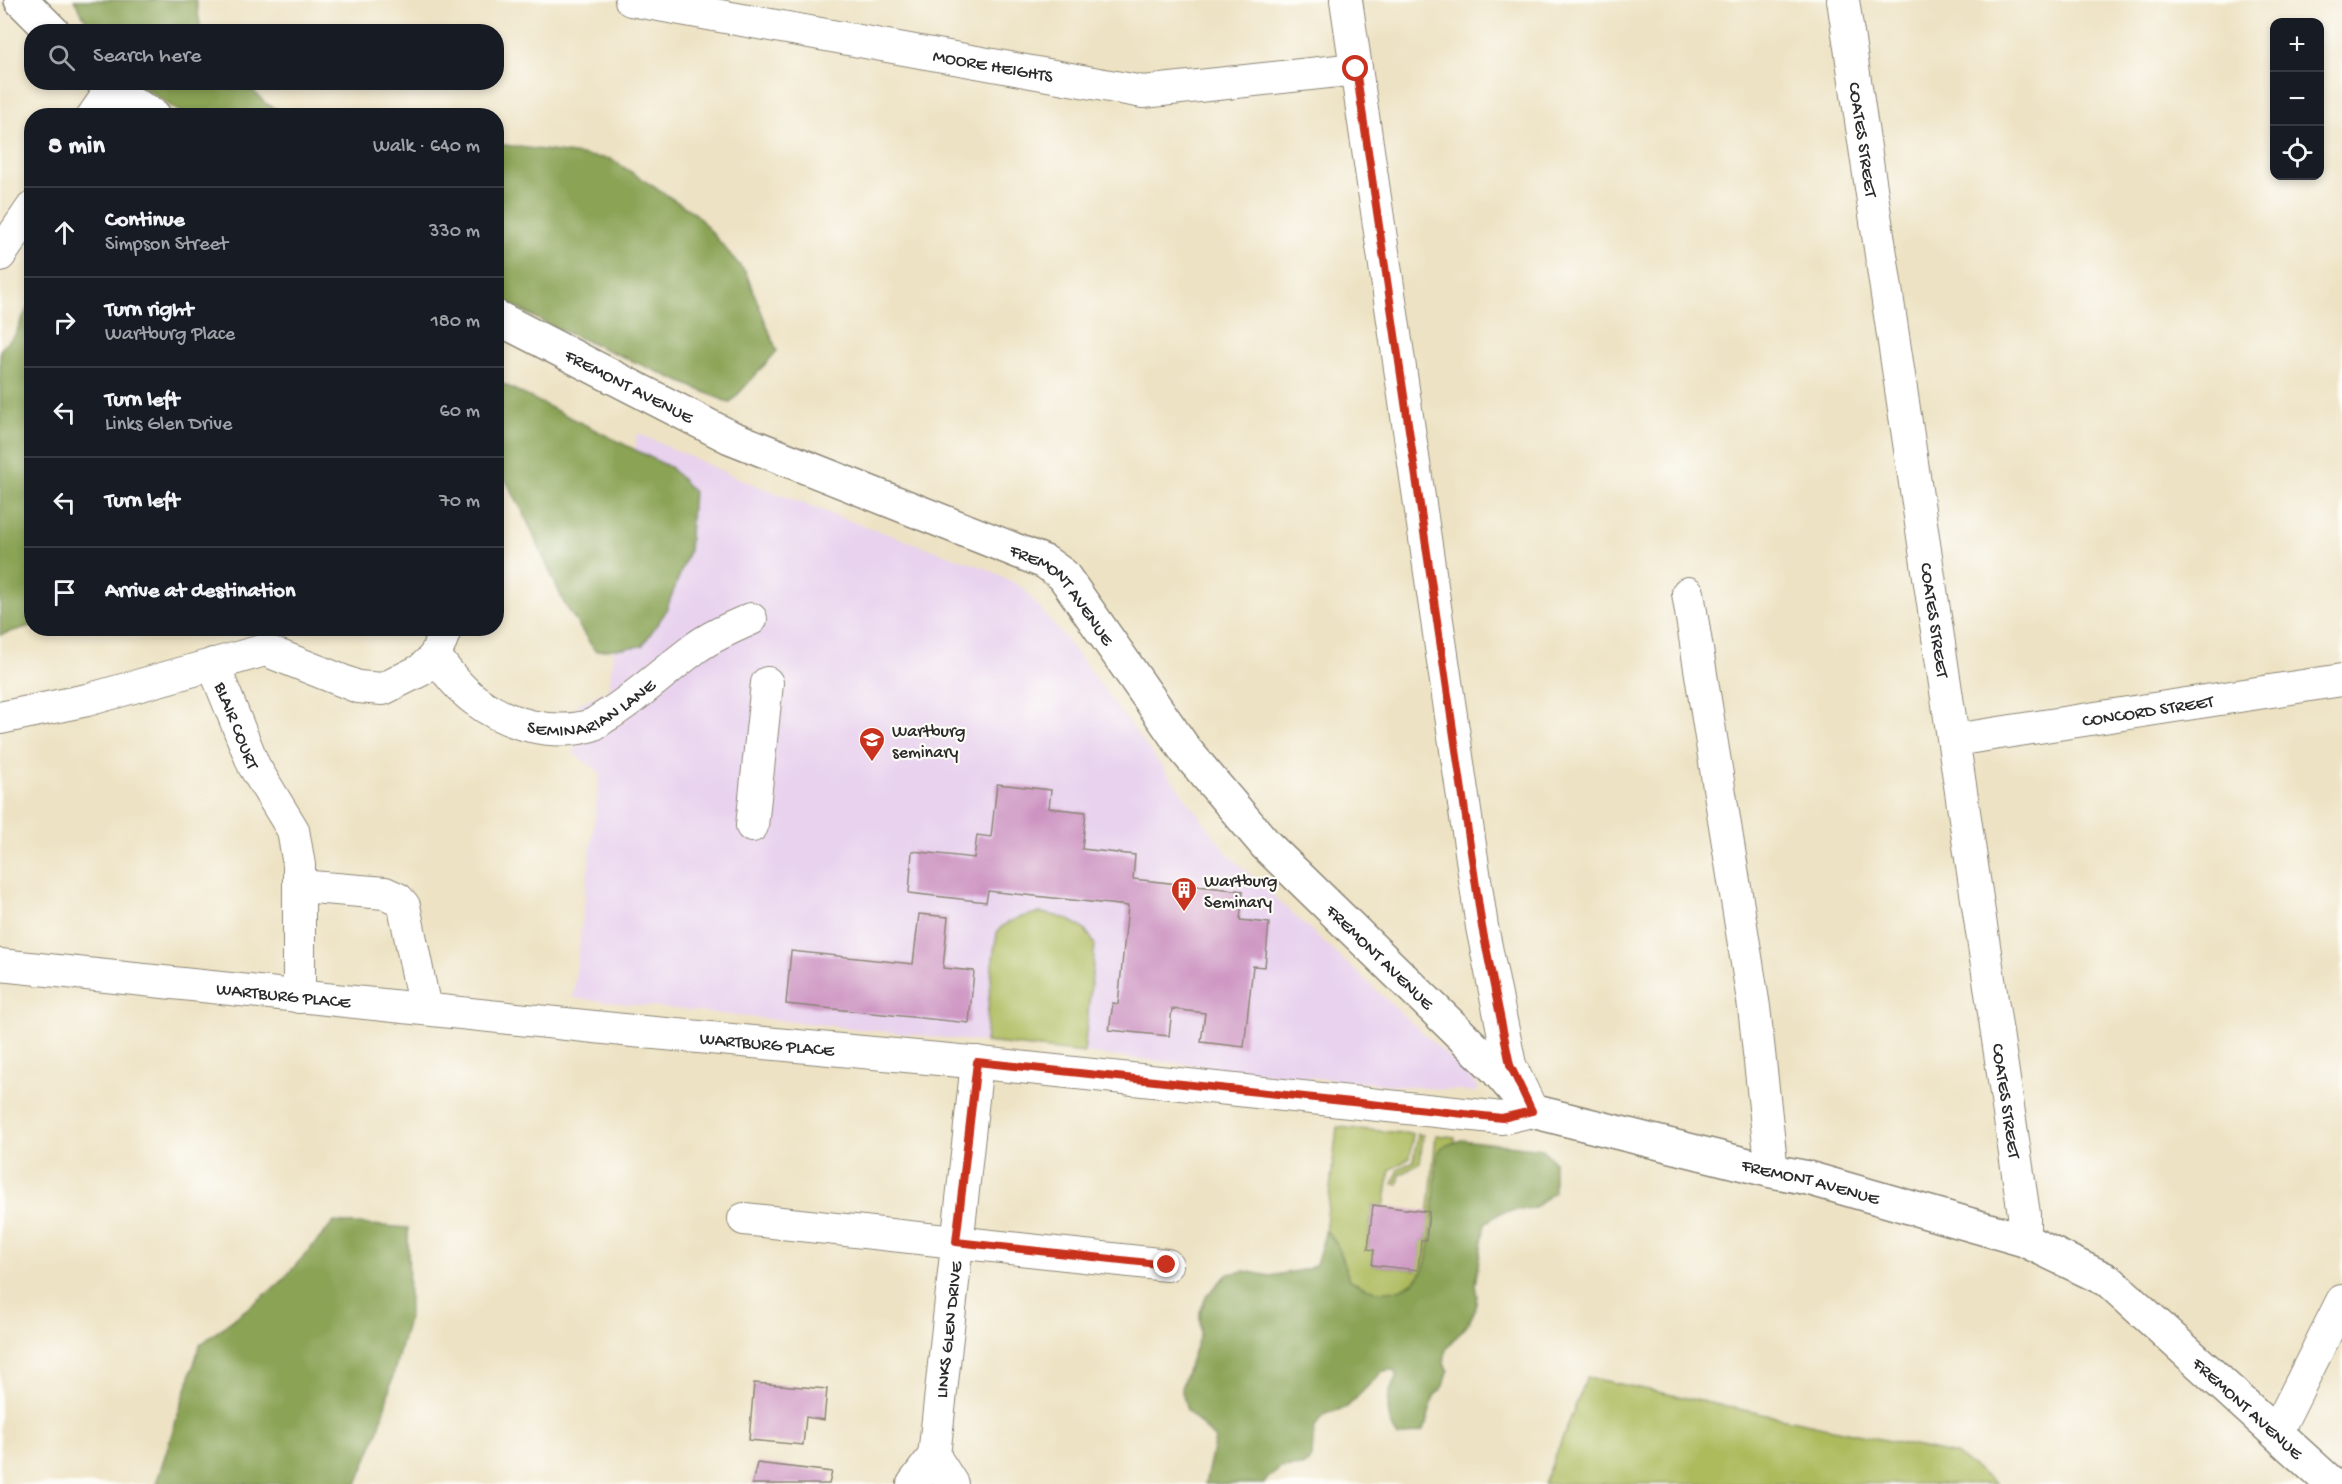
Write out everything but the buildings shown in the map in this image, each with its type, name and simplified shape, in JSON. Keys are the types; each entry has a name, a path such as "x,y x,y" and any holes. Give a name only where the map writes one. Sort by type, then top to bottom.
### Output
{"main road":[{"path":"21,0 45,24"},
{"path":"102,96 133,108"},
{"name":"FREMONT AVENUE","path":"504,321 730,437 1045,562 1063,575 1186,751 1266,845 1496,1069 1532,1111 1808,1178 2024,1240 2109,1281 2332,1484"}],"street":[{"name":"MOORE HEIGHTS","path":"631,0 1143,92 1356,69"},
{"path":"1346,0 1482,927 1510,1065 1532,1111"},
{"name":"COATES STREET","path":"1843,0 2024,1214 2024,1240"},
{"path":"0,255 24,220"},
{"path":"1688,593 1754,1007 1772,1171"},
{"name":"SEMINARIAN LANE","path":"440,642 452,678 475,700 499,716 548,729 571,728 593,724 620,707 697,647 721,632 751,619"},
{"path":"213,664 265,650 358,687 383,689 421,670 440,642"},
{"name":"BLAIR COURT","path":"0,718 87,700 213,664 254,766 293,830 299,865 300,997"},
{"name":"CONCORD STREET","path":"1954,740 2342,680"},
{"path":"752,826 767,683"},
{"path":"299,886 385,892 398,899 404,906 425,1009"},
{"name":"WARTBURG PLACE","path":"0,965 633,1031 977,1062 1502,1118 1532,1111"},
{"name":"LINKS GLEN DRIVE","path":"914,1484 934,1456 977,1062"},
{"path":"744,1219 1167,1265"},
{"path":"2276,1433 2342,1301"},
{"path":"934,1456 952,1484"}],"shaded area":[{"name":"Wartburg seminary","path":"637,433 740,479 839,517 988,569 1022,587 1068,642 1228,854 1450,1058 1477,1085 1478,1090 1476,1092 1305,1077 573,998 600,772 574,754 578,704 609,690"}],"green space":[{"path":"74,0 196,0 200,24 88,24"},
{"path":"147,90 253,90 265,103 274,108 174,108"},
{"path":"504,145 611,159 696,214 746,273 777,351 730,403 547,324 504,301"},
{"path":"24,315 24,628 0,635 0,350 15,335"},
{"path":"504,384 670,467 693,491 689,551 665,613 642,646 595,651 564,603 523,512 504,477"},
{"path":"1040,913 1072,921 1091,937 1095,945 1084,1053 985,1042 992,965 998,931 1023,916"},
{"path":"1337,1127 1413,1134 1410,1158 1390,1170 1384,1207 1373,1205 1368,1248 1374,1250 1373,1265 1417,1270 1421,1240 1426,1240 1436,1135 1455,1137 1435,1325 1316,1313"},
{"path":"1418,1134 1423,1135 1420,1163 1400,1175 1398,1184 1393,1184 1399,1169 1414,1161"},
{"path":"1461,1140 1543,1149 1554,1162 1554,1192 1534,1208 1502,1212 1485,1223 1475,1285 1477,1296 1475,1310 1469,1322 1446,1349 1444,1363 1448,1371 1444,1386 1434,1396 1424,1431 1398,1437 1393,1430 1388,1406 1397,1375 1393,1370 1383,1371 1347,1407 1326,1414 1319,1421 1314,1428 1312,1455 1302,1466 1281,1468 1264,1484 1205,1484 1215,1439 1187,1410 1181,1388 1200,1335 1200,1312 1207,1295 1228,1274 1244,1271 1270,1276 1308,1269 1316,1264 1326,1230 1337,1244 1349,1279 1363,1287 1377,1291 1393,1290 1410,1284 1420,1275 1429,1250 1437,1155 1442,1147"},
{"path":"334,1222 408,1228 409,1315 379,1429 357,1484 156,1484 200,1345 279,1284"},
{"path":"1587,1377 1956,1455 1997,1484 1544,1484"}],"place":[{"name":"Wartburg seminary","path":"872,763"},
{"name":"Wartburg Seminary","path":"1184,913"}],"route":[{"path":"1167,1265 956,1242 977,1062 1502,1118 1532,1111 1510,1065 1482,927 1356,69"}]}
